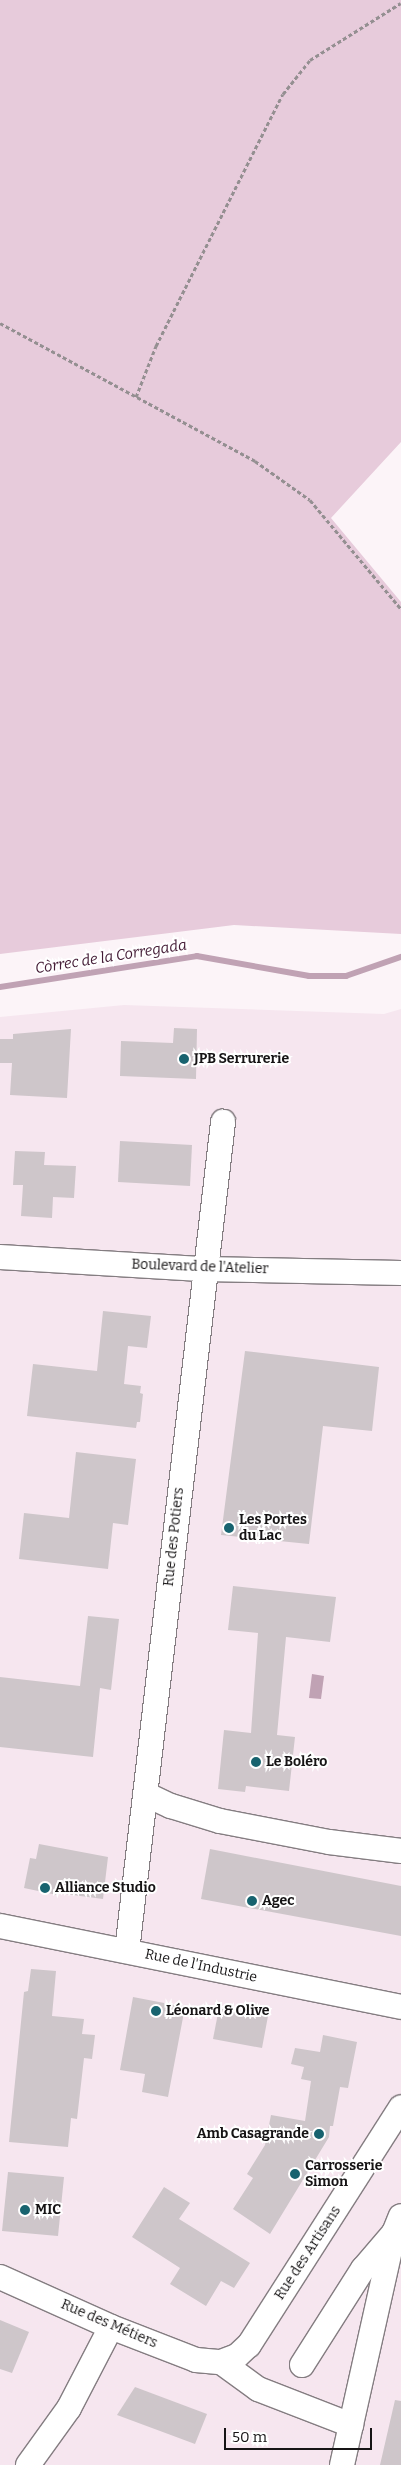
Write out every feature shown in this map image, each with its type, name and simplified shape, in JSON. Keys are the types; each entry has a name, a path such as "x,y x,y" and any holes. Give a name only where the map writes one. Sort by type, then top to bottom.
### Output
{"street":[{"name":"Rue des Potiers","path":"127,1951 222,1122"},
{"name":"Boulevard de l'Atelier","path":"0,1256 205,1269 401,1273"},
{"path":"145,1794 172,1806 220,1821 328,1842 401,1851"},
{"name":"Rue de l'Industrie","path":"0,1926 401,2007"},
{"name":"Rue des Artisans","path":"221,2362 237,2356 249,2345 401,2108"},
{"path":"302,2365 362,2269 398,2225"},
{"path":"342,2465 398,2225"},
{"name":"Rue des Métiers","path":"0,2277 111,2327 196,2360 221,2362"},
{"path":"28,2465 69,2408 111,2327"},
{"path":"221,2362 258,2390 351,2425"}],"path":[{"path":"136,397 156,346 283,94 310,60 401,3"},
{"path":"0,323 255,461 310,500 401,608"}],"shaded area":[{"path":"0,0 401,0 401,442 331,518 401,602 401,934 234,925 0,954"},
{"path":"124,1005 384,1014 401,1009 401,2465 0,2465 0,1017"},
{"path":"312,1674 324,1676 321,1699 309,1698"}],"building":[{"path":"174,1028 197,1029 196,1079 120,1076 121,1041 173,1043"},
{"path":"71,1029 67,1098 10,1095 12,1063 0,1063 0,1039 13,1039 13,1034"},
{"path":"120,1141 192,1145 190,1186 118,1182"},
{"path":"15,1151 45,1152 44,1165 76,1166 74,1198 53,1197 52,1218 21,1216 23,1185 13,1185"},
{"path":"103,1311 151,1316 147,1348 128,1346 124,1384 141,1386 140,1393 143,1394 140,1422 137,1422 136,1428 27,1416 33,1364 97,1371"},
{"path":"245,1351 379,1367 372,1431 323,1426 309,1544 221,1535"},
{"path":"76,1452 136,1459 128,1525 113,1523 108,1569 19,1559 24,1513 69,1518"},
{"path":"233,1586 336,1597 330,1642 286,1637 277,1735 295,1737 289,1791 246,1786 245,1792 218,1789 224,1730 251,1733 258,1633 228,1630"},
{"path":"88,1616 119,1619 111,1690 100,1688 93,1757 0,1747 0,1677 80,1686"},
{"path":"39,1844 108,1857 103,1899 58,1893 57,1895 24,1888 30,1858 36,1859"},
{"path":"210,1849 401,1886 401,1936 201,1899"},
{"path":"31,1969 56,1971 52,2016 84,2019 82,2034 95,2035 92,2059 84,2058 77,2119 71,2118 68,2147 9,2142 24,1992 28,1991"},
{"path":"133,1997 185,2007 168,2097 142,2092 145,2074 120,2070"},
{"path":"219,2008 268,2016 262,2048 213,2039"},
{"path":"323,2035 357,2042 348,2088 340,2087 333,2126 330,2126 329,2137 270,2234 233,2209 253,2178 247,2174 265,2145 271,2115 305,2121 311,2081 301,2079 304,2067 291,2064 295,2048 320,2052"},
{"path":"8,2172 64,2177 58,2236 2,2231"},
{"path":"164,2187 190,2203 179,2219 250,2263 234,2288 221,2281 206,2306 170,2284 180,2268 132,2237"},
{"path":"0,2320 29,2332 12,2373 0,2369"},
{"path":"135,2387 207,2414 195,2444 117,2415"},
{"path":"395,2400 401,2401 401,2465 380,2465"}],"waterway":[{"name":"Còrrec de la Corregada","path":"0,987 197,956 309,976 346,976 401,957"}],"place":[{"name":"JPB Serrurerie","path":"184,1059"},
{"name":"Les Portes du Lac","path":"229,1528"},
{"name":"Le Boléro","path":"256,1762"},
{"name":"Alliance Studio","path":"45,1888"},
{"name":"Agec","path":"252,1901"},
{"name":"Léonard & Olive","path":"156,2011"},
{"name":"Amb Casagrande","path":"319,2134"},
{"name":"Carrosserie Simon","path":"295,2174"},
{"name":"MIC","path":"25,2210"}]}
